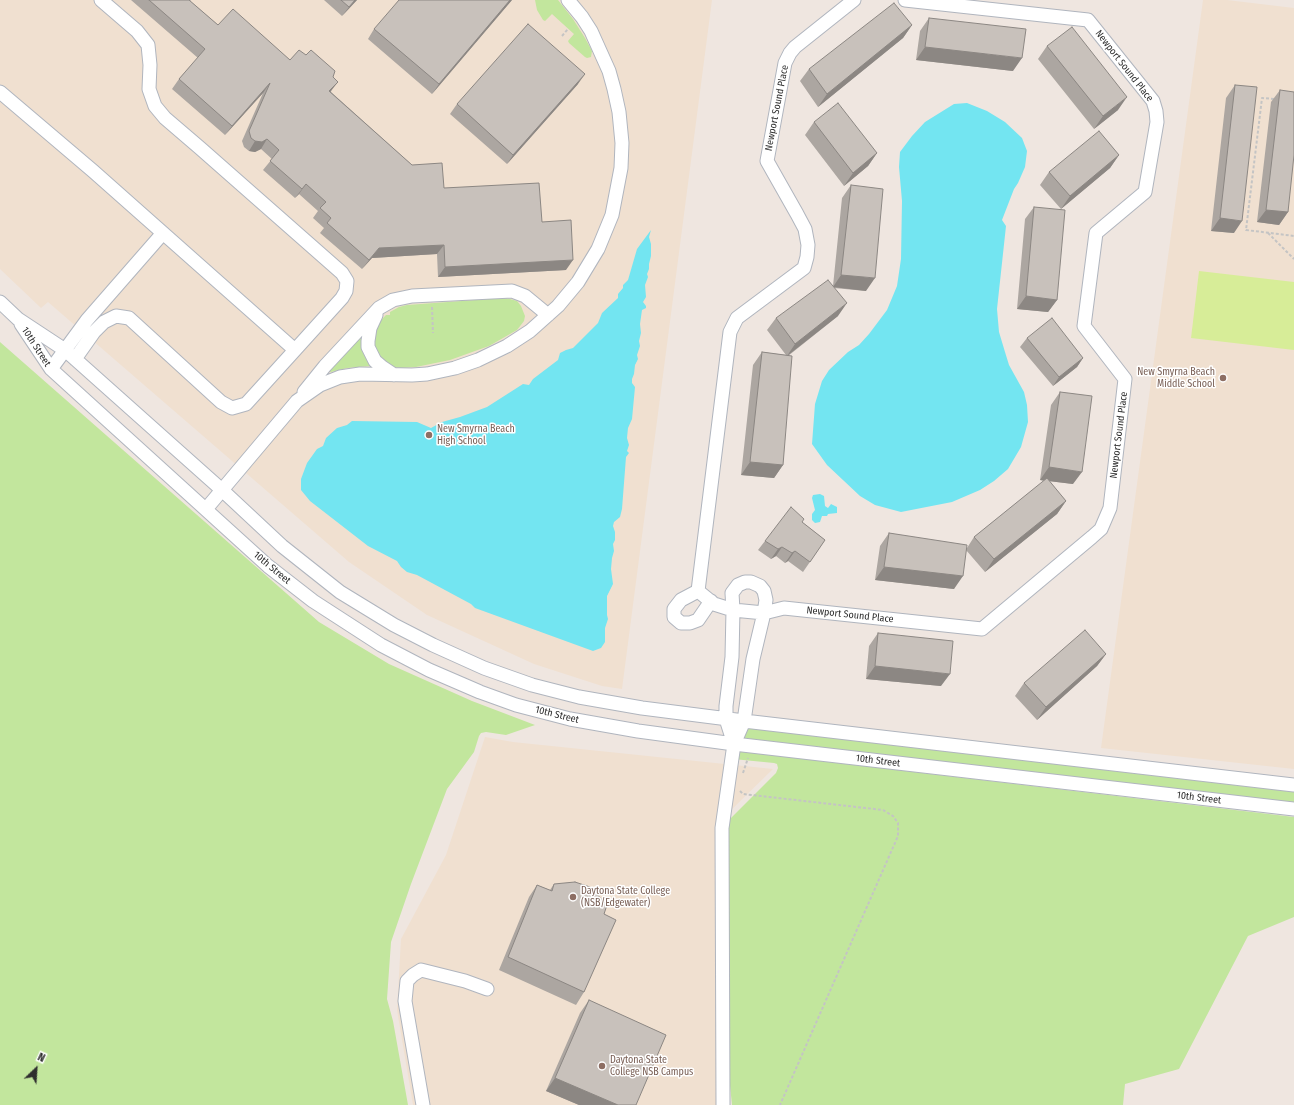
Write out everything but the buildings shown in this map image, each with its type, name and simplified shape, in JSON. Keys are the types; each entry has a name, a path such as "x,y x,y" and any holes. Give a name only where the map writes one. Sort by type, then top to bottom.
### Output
{"street":[{"path":"75,359 94,332 104,322 116,316 129,318 220,402 232,408 246,404 342,298 346,291 347,281 342,273 165,118 155,106 149,90 150,65 148,44 137,31 101,0"},
{"path":"297,401 320,385 340,377 360,374 427,374 455,368 478,360 507,346 530,331 548,316 578,282 598,249 612,215 621,162 622,143 620,120 609,71 591,31 568,0"},
{"name":"Newport Sound Place","path":"854,0 795,47 785,63 767,161 805,229 808,245 807,257 804,268 737,318 730,332 698,591 714,604 733,610 764,613 784,608 982,629 1101,529 1110,508 1125,379 1084,326 1096,233 1145,192 1157,122 1156,111 1153,101 1088,20 905,0"},
{"path":"0,92 70,151 295,350"},
{"path":"51,369 87,320 163,233"},
{"path":"206,509 297,401 312,380 379,308 393,300 412,296 506,290 525,296 548,316"},
{"path":"0,302 18,319"},
{"path":"379,308 370,328 368,347 375,361 382,368 394,375"},
{"name":"10th Street","path":"18,319 65,350 222,490 282,546 340,592 394,625 433,645 484,668 532,685 579,697 642,708 1294,785"},
{"name":"10th Street","path":"18,319 51,369 268,566 313,601 381,645 429,670 480,692 516,705 570,719 638,731 734,744 1294,809"},
{"path":"723,1105 722,828 734,744 744,721 753,659 766,600 764,591 760,586 751,582 738,585 732,593 732,657 726,706 726,719 734,744"},
{"path":"698,591 680,600 674,608 674,617 681,623 690,623 698,620 711,601"},
{"path":"732,657 753,659"},
{"path":"423,1105 405,1001 407,981 421,970 465,981 486,989"}],"path":[{"path":"562,36 568,29"},
{"path":"1275,100 1262,98 1246,230 1294,236"},
{"path":"1268,232 1294,259"},
{"path":"432,304 433,333"},
{"path":"742,775 753,746"},
{"path":"740,790 743,794 883,810 893,816 898,823 898,836 780,1105"}],"shaded area":[{"name":"New Smyrna Beach High School","path":"0,0 712,0 622,689 602,686 534,664 427,615 349,562 48,302 41,308 0,269"},
{"name":"New Smyrna Beach Middle School","path":"1203,0 1227,0 1294,8 1294,769 1101,748"},
{"name":"Daytona State College (NSB/Edgewater)","path":"485,737 513,742 773,769 723,818 723,1105 413,1105 397,1010 401,939 446,855"}],"green space":[{"path":"535,0 558,0 573,19 585,38 592,51 591,57 585,57 569,43 568,41 574,34 552,14 545,21 543,20 537,10"},
{"path":"1199,271 1294,282 1294,350 1191,338"},
{"path":"502,298 517,301 525,316 524,321 517,330 489,346 450,360 416,367 401,368 392,367 385,363 375,351 372,336 381,320 386,315 390,315 390,312 399,307 407,305"},
{"path":"362,332 371,366 347,368 328,372"},
{"path":"0,342 319,622 389,664 472,701 535,725 506,735 486,732 481,733 479,736 474,752 447,789 391,942 387,999 393,1021 408,1105 0,1105"},
{"path":"747,728 1294,792 1294,803 743,738"},
{"path":"737,751 1294,817 1294,917 1248,936 1179,1069 1125,1084 1123,1105 732,1105 728,1066 728,821 776,773 778,768 777,764 774,763 733,759"}],"water":[{"path":"967,103 987,111 1005,122 1022,138 1027,151 1025,167 1014,189 1002,220 1006,226 997,309 999,332 1009,365 1024,392 1027,405 1028,422 1021,447 1008,469 994,481 980,490 952,502 901,512 875,505 860,496 827,465 812,444 815,404 822,381 829,370 848,352 859,345 869,334 887,310 897,286 901,259 902,201 899,167 900,152 925,122 954,104"},
{"path":"651,230 649,237 651,244 651,256 647,274 648,277 645,285 646,297 643,302 646,308 642,310 640,324 641,333 639,341 640,346 632,379 632,383 635,387 632,419 628,428 627,438 629,445 627,451 629,453 626,457 622,509 620,517 614,522 613,526 615,540 613,544 614,551 611,569 613,584 607,596 608,619 605,628 605,642 601,648 593,651 475,608 471,604 417,575 407,572 397,561 368,546 310,501 301,490 301,479 307,463 317,449 323,446 326,438 337,428 347,425 352,421 417,422 431,428 442,422 487,407 523,384 529,385 533,379 558,360 560,353 573,348 598,323 602,313 618,298 618,294 623,288 623,285 628,280 637,249"},
{"path":"820,494 824,496 825,506 828,508 831,504 837,507 837,513 822,516 820,522 815,523 812,520 812,514 815,510 812,498 813,495"}],"place":[{"name":"New Smyrna Beach Middle School","path":"1223,378"},
{"name":"New Smyrna Beach High School","path":"429,435"},
{"name":"Daytona State College (NSB/Edgewater)","path":"573,897"},
{"name":"Daytona State College NSB Campus","path":"602,1066"}]}
